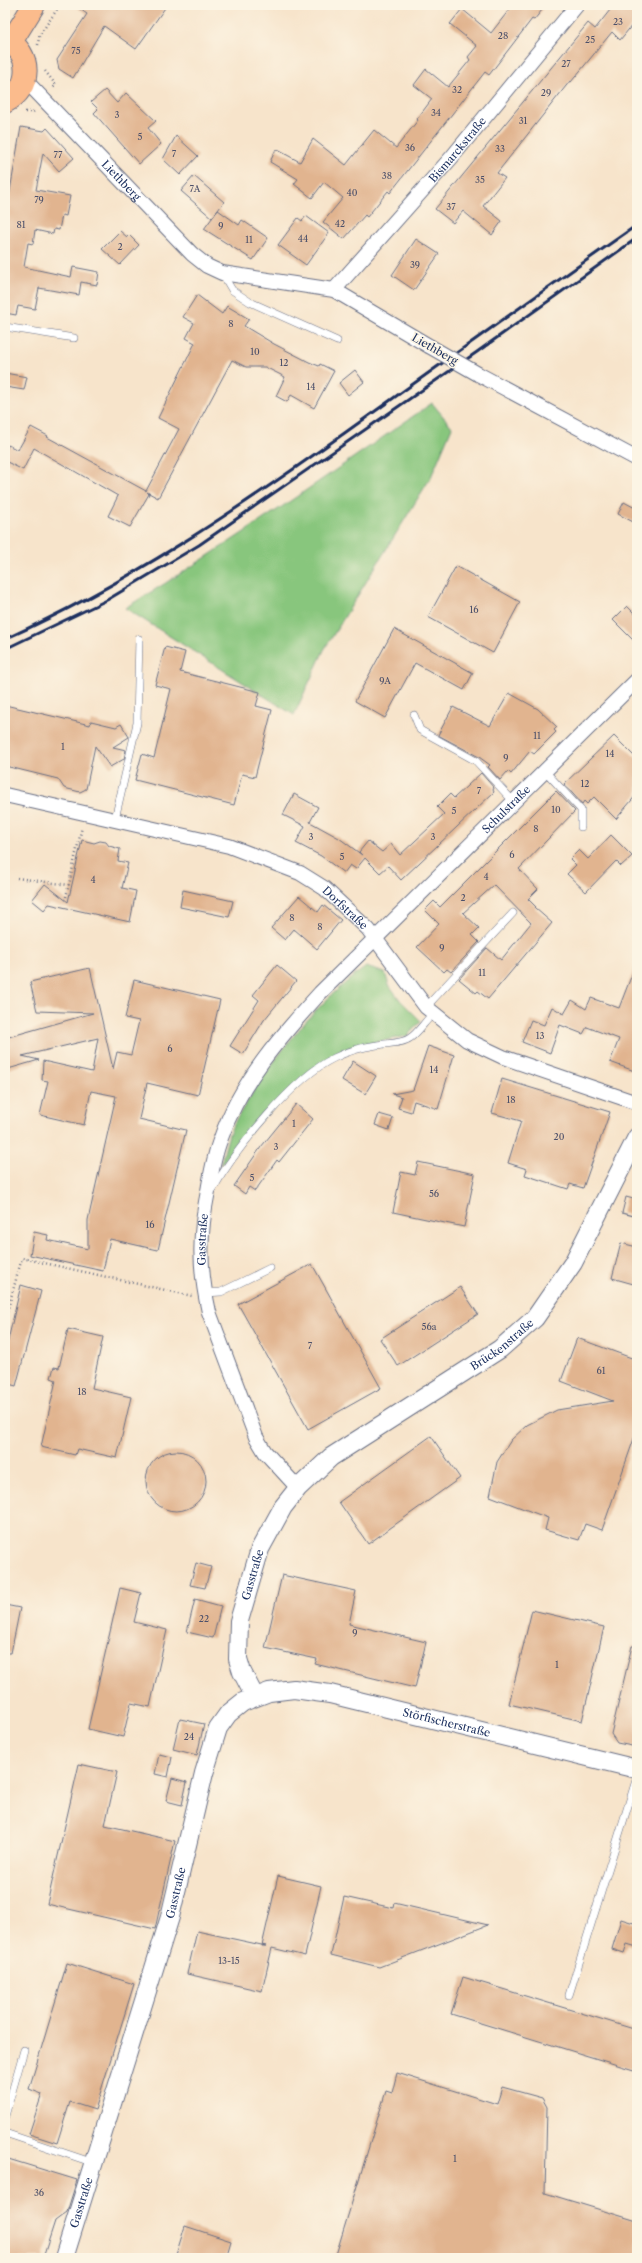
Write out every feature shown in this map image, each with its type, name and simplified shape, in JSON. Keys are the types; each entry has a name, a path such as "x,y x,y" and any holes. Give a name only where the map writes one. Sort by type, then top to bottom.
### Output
{"main road":[{"path":"5,102 21,90 25,80 26,63 18,48 8,41 34,5"}],"street":[{"name":"Bismarckstraße","path":"334,290 452,157 577,5"},
{"name":"Liethberg","path":"25,80 192,254 207,266 222,273 334,290 478,374 637,459"},
{"name":"Schulstraße","path":"375,938 637,680"},
{"name":"Dorfstraße","path":"5,795 229,846 287,867 324,888 375,938 430,1010 467,1040 492,1053 637,1103"},
{"name":"Gasstraße","path":"64,2258 170,1917 204,1773 214,1738 228,1714 243,1702 255,1697 242,1672 238,1659 239,1621 260,1549 282,1507 298,1488 265,1452 256,1437 209,1312 205,1296 200,1251 206,1202 220,1139 236,1105 256,1070 295,1020 375,938"},
{"name":"Brückenstraße","path":"298,1488 331,1457 500,1349 535,1318 573,1263 637,1137"},
{"name":"Störfischerstraße","path":"255,1697 286,1689 330,1694 637,1769"}],"lane":[{"path":"222,273 232,290 250,302 337,341"},
{"path":"5,327 74,338"},
{"path":"115,819 136,729 140,682 139,639"},
{"path":"414,715 420,730 476,761 514,802"},
{"path":"545,771 580,810 581,826"},
{"path":"206,1202 223,1170 248,1138 282,1100 314,1070 332,1058 351,1050 395,1043 410,1038 430,1010 513,913"},
{"path":"205,1296 221,1292 270,1268"},
{"path":"569,1995 637,1777"},
{"path":"5,2116 24,2050"},
{"path":"5,2133 94,2163"}],"path":[{"path":"5,11 10,5"},
{"path":"44,29 60,5"},
{"path":"66,897 85,813"},
{"path":"17,878 69,885"},
{"path":"5,1319 22,1258 205,1296"}],"green space":[{"path":"432,403 452,427 431,477 324,650 294,715 125,608 242,533"},
{"path":"366,967 385,973 389,985 400,1000 421,1021 407,1036 348,1048 334,1054 258,1122 220,1166 229,1134 234,1123 277,1057 318,1008 333,993"}],"building":[{"path":"74,5 167,5 136,49 104,26 73,78 59,69 57,60 87,14"},
{"path":"513,5 546,5 534,20 532,19 489,75 485,72 390,193 388,191 367,217 365,215 344,239 323,222 343,198 324,182 312,198 294,184 298,179 270,162 276,149 300,162 313,139 346,165 374,130 396,148 432,99 414,85 426,69 448,87 470,60 468,57 477,46 450,24 462,9 491,33"},
{"path":"614,5 637,5 637,19 620,40 612,32 571,82 570,81 497,173 505,178 483,206 502,221 492,235 463,211 453,223 435,209 588,23 595,29"},
{"path":"105,90 117,103 126,93 156,121 148,128 161,144 139,164 94,113 98,109 91,102"},
{"path":"21,127 44,131 47,128 74,158 59,171 43,153 36,190 70,196 66,216 62,215 59,230 54,229 53,234 35,230 33,244 28,243 24,267 71,277 73,267 99,272 97,285 81,282 79,295 39,288 35,309 18,306 16,315 5,313 5,220"},
{"path":"176,136 198,156 180,175 163,159"},
{"path":"194,176 224,202 212,218 181,191"},
{"path":"218,210 239,225 242,220 268,238 253,260 204,229"},
{"path":"306,216 329,233 306,265 278,245 298,218 302,221"},
{"path":"120,231 127,237 129,235 139,245 120,265 102,249"},
{"path":"416,239 439,254 414,290 392,275"},
{"path":"197,295 222,314 227,306 249,319 244,326 274,344 309,362 319,366 320,364 334,371 314,408 291,395 287,402 276,396 285,377 265,367 246,367 232,360 158,498 147,492 149,494 130,527 108,516 118,496 34,448 23,470 5,461 5,452 8,445 18,450 31,427 146,491 179,429 158,418 195,343 186,338 194,323 183,317"},
{"path":"355,370 364,382 348,395 339,383"},
{"path":"5,373 27,377 24,390 5,387"},
{"path":"624,502 637,509 637,524 618,514"},
{"path":"456,566 520,602 493,653 428,617"},
{"path":"627,606 637,616 637,644 613,620"},
{"path":"394,629 473,673 464,690 415,663 385,718 355,701"},
{"path":"165,647 185,652 180,672 260,692 256,706 272,710 255,777 242,774 234,805 135,780 142,754 154,758 171,689 155,685"},
{"path":"509,693 538,709 557,727 554,730 556,732 534,754 530,751 511,774 508,771 500,780 488,767 490,765 479,757 438,735 453,707 490,726"},
{"path":"5,705 90,725 91,721 116,727 121,724 129,737 113,747 126,750 124,759 110,767 95,746 86,789 80,792 64,788 58,779 5,766"},
{"path":"614,736 637,759 637,794 616,819 594,797 587,804 584,801 582,804 564,784"},
{"path":"481,773 494,788 494,792 401,880 388,866 380,873 365,858 356,869 350,865 344,873 321,856 296,843 305,826 283,815 294,794 318,807 310,822 339,838 362,855 359,852 368,841 382,852 391,844 400,855 444,814 437,807 450,794 454,798"},
{"path":"556,791 575,811 519,869 538,889 528,899 536,907 535,908 552,923 488,999 478,991 476,993 459,979 487,948 501,960 531,923 494,885 463,913 479,928 472,935 479,942 451,972 447,969 444,972 417,947 439,924 425,910 434,901 440,907"},
{"path":"611,835 632,856 621,866 616,861 586,892 567,874 576,865 570,859 579,850 588,859"},
{"path":"82,840 94,843 100,841 106,842 109,846 120,849 118,861 128,863 122,888 136,891 130,922 49,904 44,910 32,900 45,884 68,902"},
{"path":"183,890 233,901 229,917 180,907"},
{"path":"299,896 318,912 323,905 341,920 317,949 294,929 285,940 271,928"},
{"path":"636,964 637,1072 610,1062 619,1039 587,1027 583,1034 560,1025 550,1053 522,1042 531,1020 544,1025 552,1007 564,1014 572,1000 586,1009 591,998 619,1008"},
{"path":"277,965 296,981 264,1020 243,1054 230,1046 259,1000 253,995"},
{"path":"90,968 113,1069 117,1052 131,1055 139,1021 125,1018 134,980 220,1000 198,1095 147,1083 139,1119 186,1130 158,1250 110,1239 103,1271 30,1255 34,1232 48,1235 47,1240 88,1249 88,1220 116,1096 91,1091 84,1125 40,1115 48,1081 42,1080 43,1061 92,1072 98,1038 22,1056 39,1060 8,1069 5,1060 5,1038 93,1013 37,1011 30,982"},
{"path":"428,1046 454,1055 438,1109 414,1101 411,1112 398,1108 402,1097 392,1094 413,1090"},
{"path":"353,1061 376,1076 365,1094 342,1080"},
{"path":"502,1079 610,1112 583,1188 570,1184 568,1189 525,1175 527,1169 508,1163 521,1121 492,1113"},
{"path":"296,1104 313,1119 279,1162 277,1160 255,1191 249,1187 245,1194 234,1186 261,1147"},
{"path":"379,1114 393,1118 389,1130 375,1125"},
{"path":"418,1162 475,1174 464,1227 393,1212 401,1172 415,1175"},
{"path":"626,1197 637,1200 637,1217 622,1213"},
{"path":"621,1243 637,1247 637,1285 612,1278"},
{"path":"312,1264 381,1388 308,1429 238,1304"},
{"path":"21,1285 41,1291 16,1386 5,1383 5,1353"},
{"path":"460,1287 478,1314 398,1366 380,1339"},
{"path":"68,1329 103,1337 92,1388 131,1397 117,1458 77,1449 75,1455 41,1447 56,1380 51,1378 54,1367 59,1368"},
{"path":"577,1338 637,1360 637,1430 602,1530 585,1524 579,1540 545,1530 548,1518 490,1496 497,1462 511,1440 527,1425 557,1410 613,1401 561,1381"},
{"path":"431,1436 460,1478 368,1544 339,1502"},
{"path":"170,1451 182,1451 193,1456 201,1464 206,1475 204,1493 193,1506 182,1511 170,1511 159,1506 151,1498 146,1487 146,1475 151,1464 159,1456"},
{"path":"196,1563 211,1567 205,1588 190,1585"},
{"path":"282,1575 356,1591 349,1624 426,1642 415,1688 315,1664 317,1659 265,1648"},
{"path":"120,1588 141,1593 134,1622 167,1630 150,1707 131,1703 123,1737 88,1729"},
{"path":"195,1599 221,1606 213,1638 187,1632"},
{"path":"5,1605 20,1608 11,1653 5,1653"},
{"path":"532,1610 604,1627 582,1721 509,1704"},
{"path":"632,1646 637,1646 637,1747 617,1743 611,1734"},
{"path":"180,1719 204,1724 197,1755 173,1749"},
{"path":"159,1754 172,1757 168,1777 155,1774"},
{"path":"79,1764 117,1772 105,1825 175,1841 155,1929 47,1904"},
{"path":"172,1778 187,1782 182,1805 166,1801"},
{"path":"278,1876 321,1886 305,1956 272,1948 262,1991 187,1974 197,1931 262,1945"},
{"path":"344,1897 393,1908 394,1903 488,1925 379,1967 331,1955"},
{"path":"621,1919 637,1924 637,1947 627,1944 624,1953 612,1949"},
{"path":"67,1963 134,1984 95,2110 70,2102 57,2143 29,2134 42,2094 29,2089"},
{"path":"463,1977 637,2030 637,2071 451,2014"},
{"path":"397,2073 497,2104 502,2087 542,2098 547,2107 545,2193 637,2221 637,2258 335,2258 386,2091 392,2093"},
{"path":"5,2158 77,2180 67,2212 55,2221 43,2258 14,2258 5,2255"},
{"path":"185,2226 231,2241 226,2258 175,2258"}],"railway":[{"path":"5,639 50,618 138,570 264,490 637,225"},
{"path":"5,649 107,600 199,545 477,352 637,238"}]}
